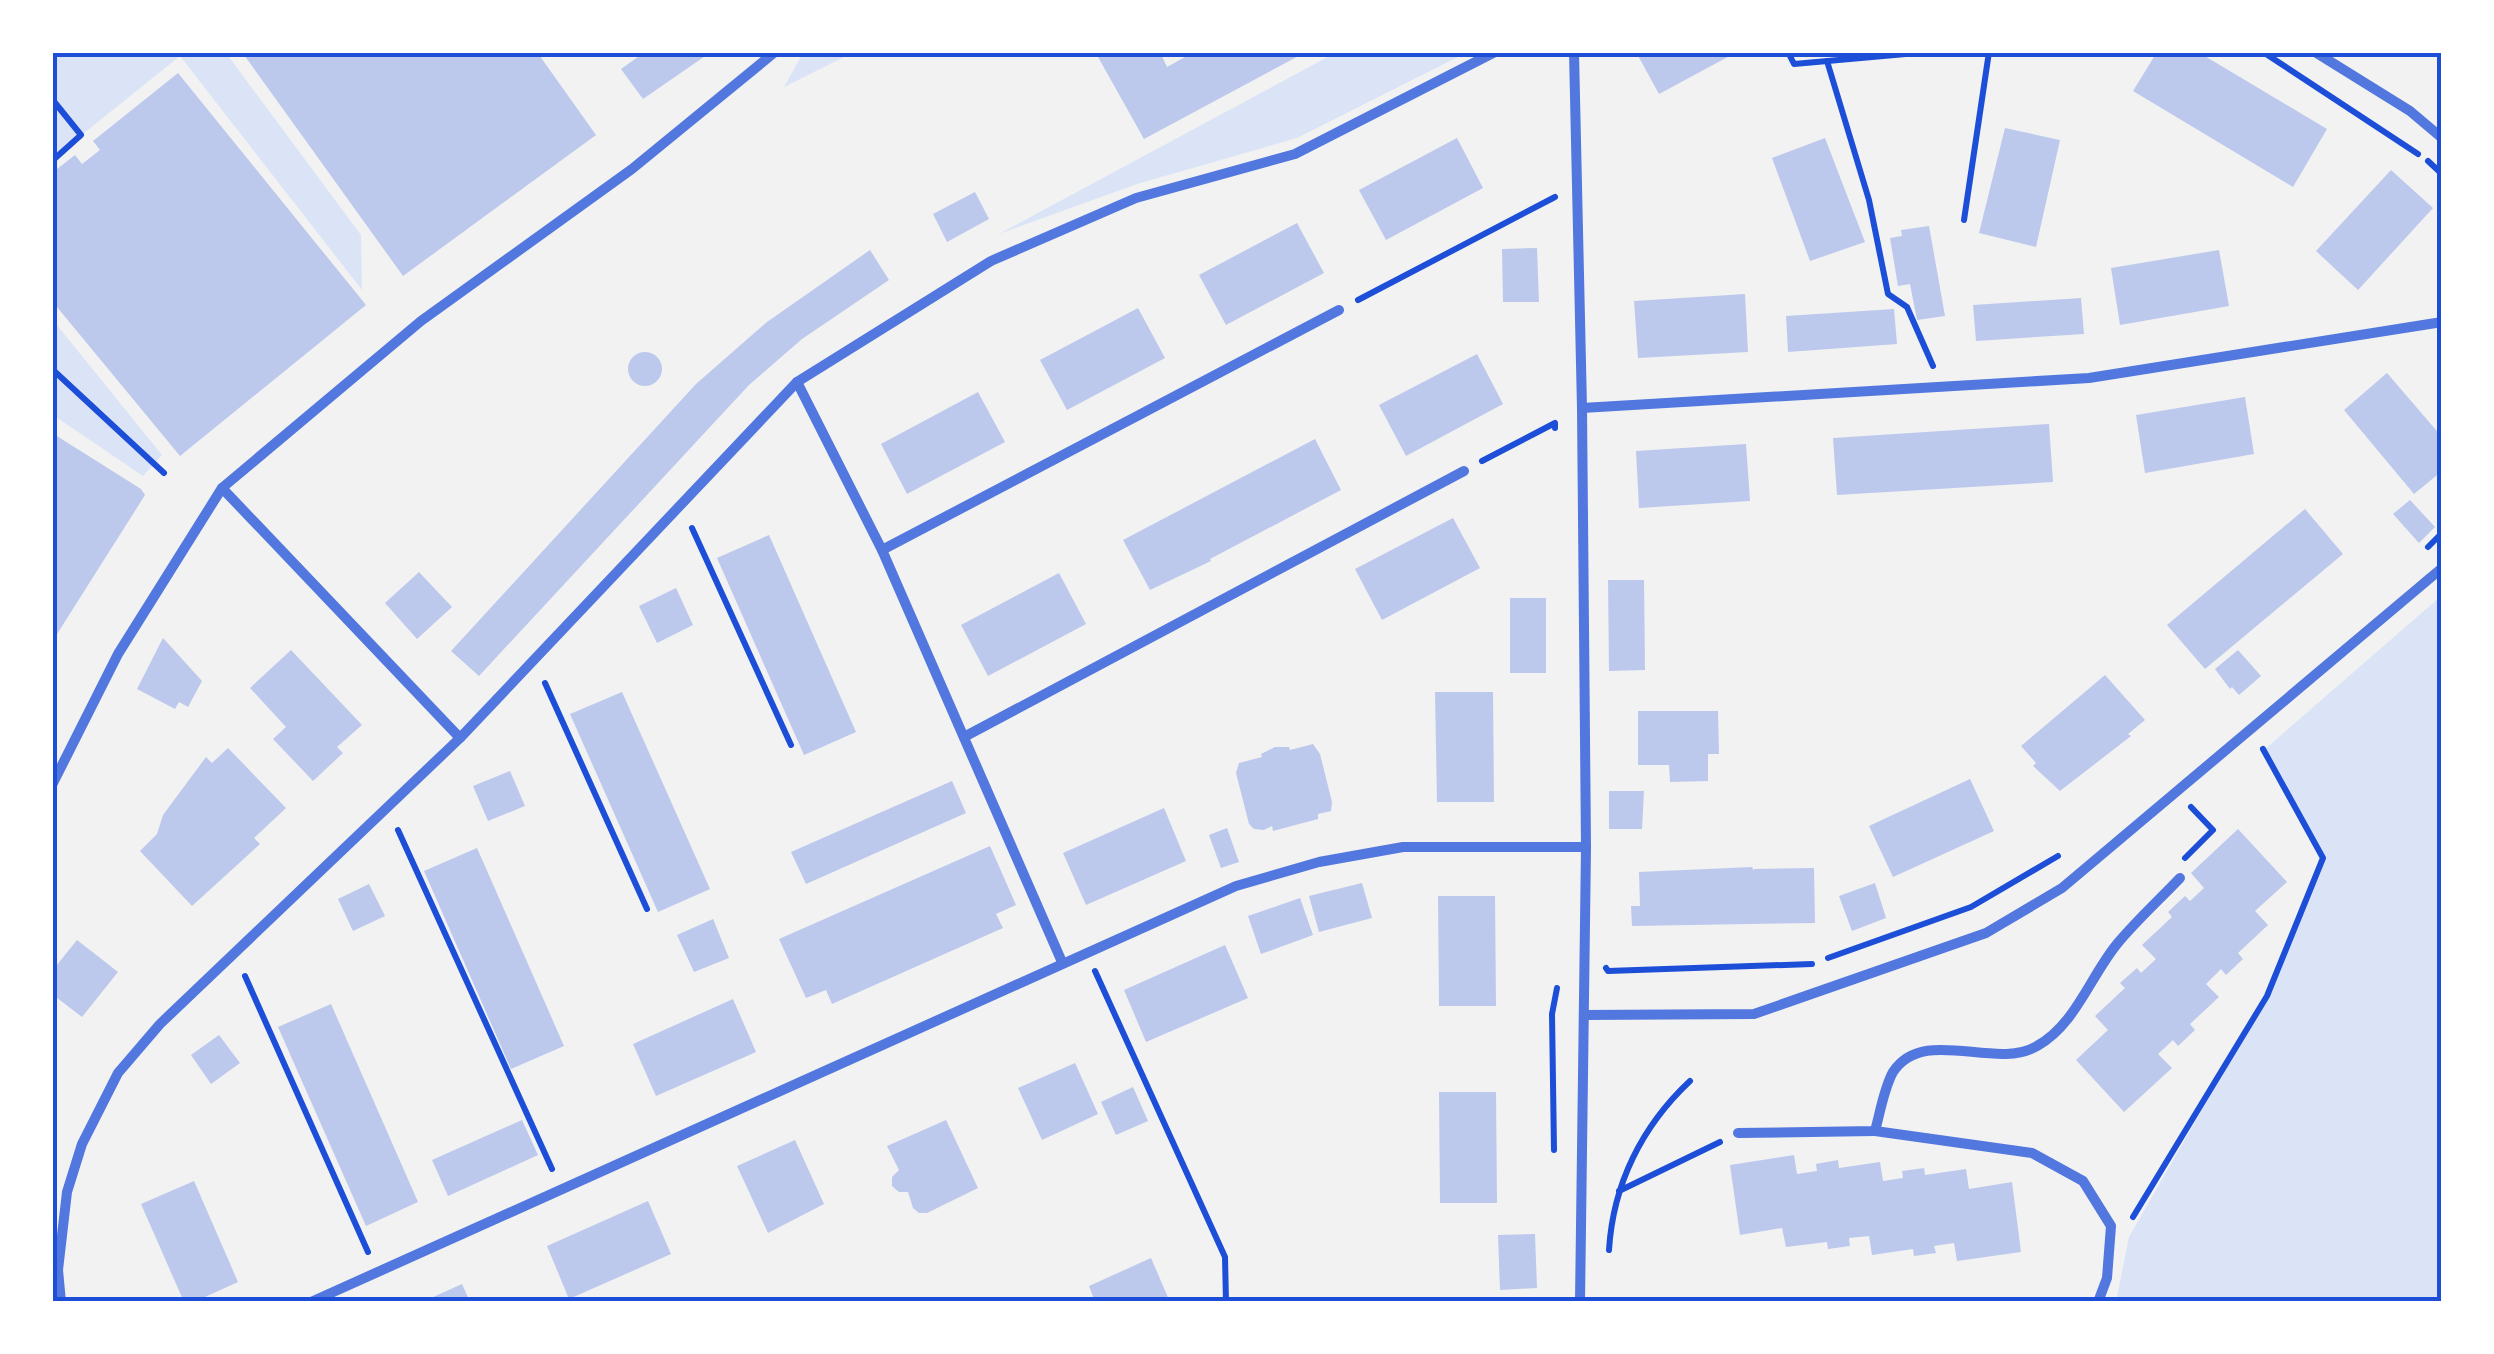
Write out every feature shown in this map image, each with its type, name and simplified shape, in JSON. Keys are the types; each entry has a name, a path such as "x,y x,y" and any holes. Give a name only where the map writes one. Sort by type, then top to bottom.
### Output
{"street":[{"path":"52,784 118,654 222,488 421,321 632,169 775,52"},
{"path":"61,1302 58,1270 67,1192 82,1144 118,1072 160,1024 460,738 797,382 991,261 1136,198 1295,154 1495,52"},
{"path":"1574,52 1586,847 1580,1302"},
{"path":"2315,52 2410,111 2442,138"},
{"path":"882,550 1339,310"},
{"path":"1582,408 2088,378 2442,322"},
{"path":"797,382 882,550 1062,962"},
{"path":"964,737 1464,471"},
{"path":"222,488 460,738"},
{"path":"1584,1015 1754,1014 1986,933 2062,888 2442,568"},
{"path":"311,1302 1236,886 1319,862 1403,846 1586,847"},
{"path":"1875,1131 1894,1072 1916,1052 1949,1050 2005,1056 2036,1047 2065,1022 2116,946 2177,873"},
{"path":"1738,1133 1875,1131 2032,1153 2083,1181 2111,1226 2107,1278 2098,1302"}],"path":[{"path":"1788,52 1794,64 1928,52"},
{"path":"1964,220 1989,52"},
{"path":"2263,52 2385,130 2442,174"},
{"path":"1827,61 1870,200 1888,294 1906,307 1935,372"},
{"path":"52,99 82,135 52,161"},
{"path":"1339,310 1575,186"},
{"path":"52,369 164,473"},
{"path":"1464,471 1555,422"},
{"path":"682,504 791,745"},
{"path":"2424,551 2442,534"},
{"path":"534,659 647,908"},
{"path":"2125,1232 2267,996 2324,858 2251,729"},
{"path":"388,807 544,1150"},
{"path":"2177,873 2213,830 2196,812"},
{"path":"1604,964 1608,971 1808,966 1970,907 2070,847"},
{"path":"235,952 360,1236"},
{"path":"1080,971 1093,965 1225,1257 1226,1302"},
{"path":"1554,1153 1552,1014 1558,985"},
{"path":"1608,1256 1610,1223 1618,1192 1648,1129 1690,1081"},
{"path":"1618,1192 1738,1133"}],"shaded area":[{"path":"804,52 852,53 784,87"},
{"path":"1337,52 1466,53 1297,138 1137,184 999,234"},
{"path":"53,53 226,53 361,235 362,290 180,56 53,158"},
{"path":"52,319 162,455 143,476 53,415"},
{"path":"2441,596 2439,1301 2116,1302 2129,1237 2267,996 2323,858 2264,750"}],"building":[{"path":"242,52 537,52 596,135 403,276"},
{"path":"645,52 711,52 643,99 621,69"},
{"path":"1106,52 1160,52 1167,67 1194,52 1306,52 1144,139 1098,57"},
{"path":"1636,52 1737,52 1659,94"},
{"path":"2157,52 2198,52 2327,129 2293,187 2133,91"},
{"path":"178,73 366,305 180,456 52,301 52,173 75,155 82,164 100,150 93,141"},
{"path":"2005,128 2060,140 2036,247 1979,233"},
{"path":"1457,138 1483,188 1386,240 1359,190"},
{"path":"1825,138 1865,242 1810,261 1772,158"},
{"path":"2391,170 2433,208 2358,290 2316,251"},
{"path":"975,192 989,219 947,242 933,214"},
{"path":"1297,223 1324,273 1226,325 1199,275"},
{"path":"1929,226 1945,316 1917,320 1910,284 1898,286 1890,238 1902,236 1901,230"},
{"path":"1537,248 1539,302 1503,302 1502,249"},
{"path":"870,250 889,280 802,339 749,385 479,676 451,651 696,384 767,322"},
{"path":"2219,250 2229,306 2120,325 2111,268"},
{"path":"1745,294 1748,352 1638,358 1634,301"},
{"path":"2081,298 2084,334 1976,341 1973,305"},
{"path":"1138,308 1165,358 1067,410 1040,360"},
{"path":"1894,309 1897,344 1788,352 1786,316"},
{"path":"645,352 657,357 662,369 657,381 645,386 633,381 628,369 633,357"},
{"path":"1477,354 1503,404 1406,456 1379,405"},
{"path":"2387,373 2442,437 2442,471 2414,494 2344,410"},
{"path":"978,392 1005,442 907,494 881,444"},
{"path":"2245,397 2254,454 2145,473 2136,415"},
{"path":"2049,424 2053,482 1837,495 1833,438"},
{"path":"52,433 145,495 52,642"},
{"path":"1315,439 1341,490 1150,590 1123,540"},
{"path":"1746,444 1750,501 1639,508 1636,451"},
{"path":"2410,500 2435,527 2419,543 2393,514"},
{"path":"2305,509 2343,554 2205,669 2167,625"},
{"path":"1453,518 1480,568 1382,620 1355,569"},
{"path":"769,535 856,732 804,755 717,558"},
{"path":"419,572 452,607 417,639 385,603"},
{"path":"1059,573 1086,624 988,676 961,625"},
{"path":"1608,580 1644,580 1645,670 1609,671"},
{"path":"676,588 693,625 657,643 639,606"},
{"path":"1510,598 1546,598 1546,673 1510,673"},
{"path":"163,638 202,681 188,707 179,702 175,709 137,689"},
{"path":"291,650 362,725 337,747 343,753 313,781 273,739 286,727 250,688"},
{"path":"2238,650 2261,676 2239,695 2215,669"},
{"path":"2105,675 2145,720 2128,734 2131,736 2060,791 2033,766 2036,763 2021,746"},
{"path":"622,692 710,889 658,912 570,714"},
{"path":"1435,692 1493,692 1494,802 1437,802"},
{"path":"1638,711 1718,711 1719,754 1708,754 1708,781 1670,782 1669,765 1638,765"},
{"path":"1313,744 1320,754 1331,811 1318,814 1318,819 1273,831 1272,826 1254,829 1249,824 1236,773 1239,763 1262,757 1275,747 1290,750"},
{"path":"228,748 286,808 254,838 260,844 192,906 140,851 157,834 163,815 206,757 212,763"},
{"path":"510,771 525,806 488,821 473,786"},
{"path":"1970,779 1994,831 1893,877 1869,826"},
{"path":"952,781 966,813 806,884 791,852"},
{"path":"1609,791 1644,791 1642,829 1609,829"},
{"path":"1164,808 1186,861 1086,905 1063,853"},
{"path":"1227,828 1239,862 1221,868 1209,835"},
{"path":"2238,829 2287,882 2255,911 2268,925 2238,953 2243,959 2226,975 2221,969 2206,984 2219,997 2190,1024 2195,1030 2178,1046 2173,1040 2158,1054 2172,1068 2124,1112 2076,1060 2108,1030 2095,1016 2125,988 2120,983 2137,968 2141,973 2156,959 2142,945 2172,917 2168,912 2185,896 2190,901 2204,888 2191,873"},
{"path":"990,846 1016,905 996,914 1003,928 832,1004 826,990 806,998 779,939"},
{"path":"477,848 564,1046 511,1069 424,871"},
{"path":"1752,867 1754,871 1814,868 1815,923 1632,926 1631,906 1640,906 1639,872"},
{"path":"1362,883 1372,918 1319,932 1309,896"},
{"path":"1875,883 1886,918 1852,931 1839,896"},
{"path":"369,884 385,916 353,931 338,899"},
{"path":"1438,896 1495,896 1496,1006 1439,1006"},
{"path":"1300,898 1313,935 1261,954 1248,916"},
{"path":"713,919 729,958 694,972 677,935"},
{"path":"77,940 118,972 82,1017 52,994 52,971"},
{"path":"1225,945 1248,998 1146,1042 1124,990"},
{"path":"733,999 756,1052 656,1096 633,1044"},
{"path":"331,1004 418,1202 366,1226 278,1027"},
{"path":"219,1035 240,1063 211,1084 191,1055"},
{"path":"1075,1063 1098,1114 1042,1140 1018,1088"},
{"path":"1133,1087 1148,1121 1116,1135 1101,1102"},
{"path":"1439,1092 1496,1092 1497,1203 1440,1203"},
{"path":"522,1120 538,1155 448,1196 432,1160"},
{"path":"946,1120 978,1188 927,1213 919,1213 908,1192 899,1192 892,1186 892,1177 899,1170 887,1146"},
{"path":"795,1140 824,1204 768,1233 737,1166"},
{"path":"1794,1155 1797,1174 1817,1171 1816,1164 1838,1160 1839,1168 1880,1162 1883,1181 1903,1178 1902,1171 1924,1168 1925,1175 1966,1169 1969,1189 2012,1182 2021,1252 1957,1261 1954,1243 1934,1246 1936,1253 1914,1256 1913,1249 1872,1255 1869,1236 1849,1238 1850,1246 1828,1249 1827,1242 1786,1247 1782,1228 1740,1235 1730,1165"},
{"path":"194,1181 238,1282 194,1302 184,1302 141,1204"},
{"path":"648,1201 671,1254 569,1299 547,1246"},
{"path":"1535,1234 1537,1288 1500,1290 1498,1235"},
{"path":"1151,1258 1170,1302 1095,1302 1089,1286"},
{"path":"462,1284 470,1302 422,1302"}]}
